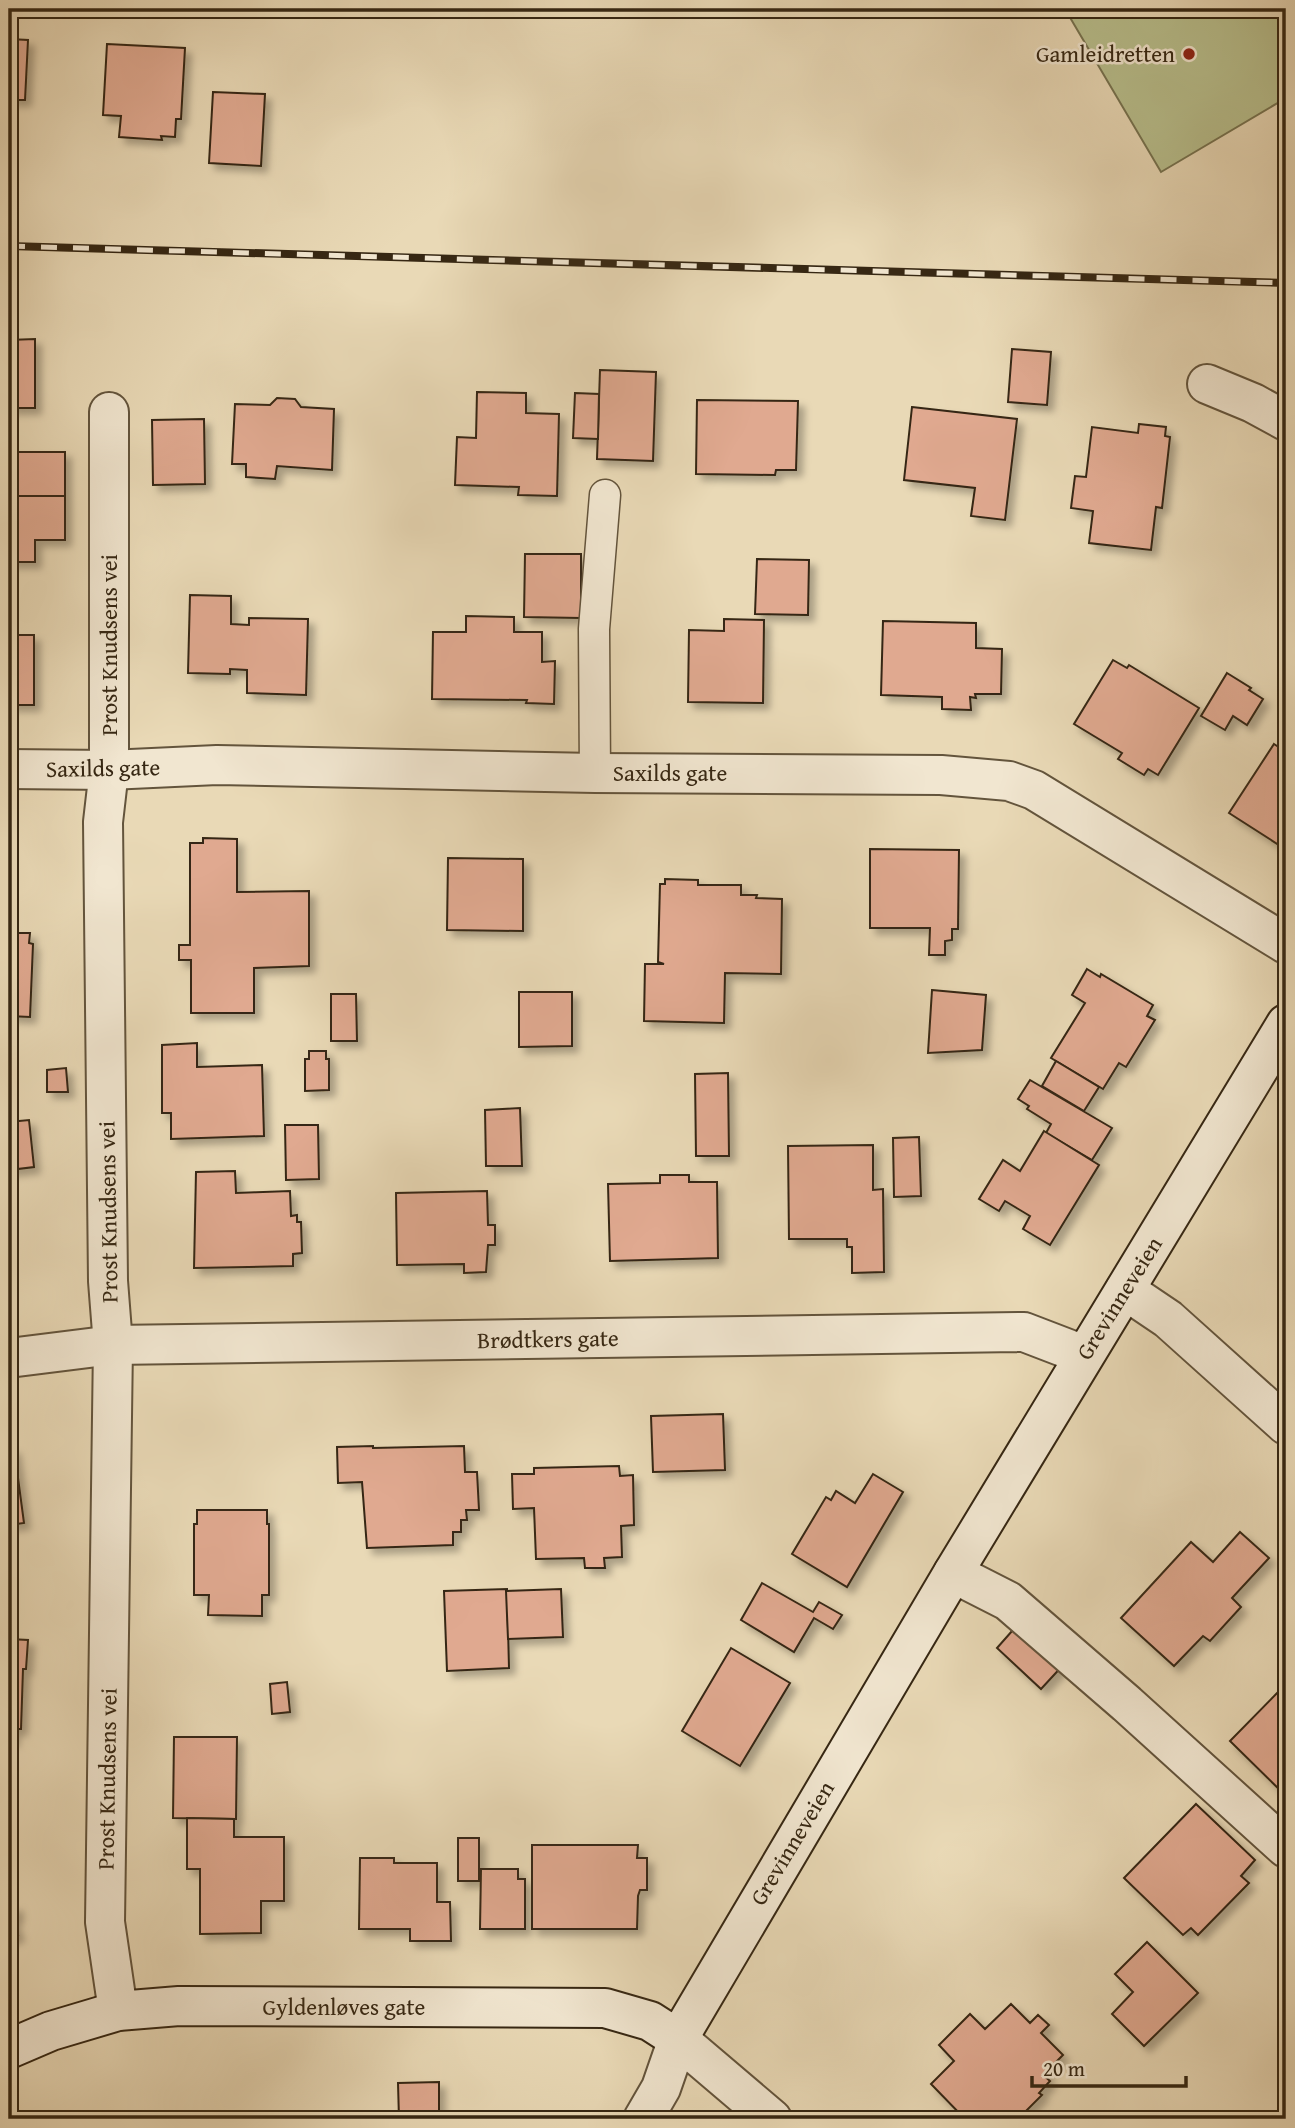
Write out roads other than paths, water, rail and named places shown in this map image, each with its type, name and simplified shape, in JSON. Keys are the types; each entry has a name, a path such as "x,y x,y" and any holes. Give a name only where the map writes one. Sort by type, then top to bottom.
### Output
{"street":[{"path":"1207,384 1253,403 1286,421"},
{"name":"Prost Knudsens vei","path":"108,412 109,770 103,822 108,1281 113,1345 105,1922 118,2011"},
{"name":"Saxilds gate","path":"9,769 109,770 217,765 595,773 941,775 1009,781 1034,790 1286,944"},
{"name":"Grevinneveien","path":"643,2119 661,2088 678,2039 953,1573 1286,1024"},
{"path":"1125,1290 1168,1319 1286,1425"},
{"name":"Brødtkers gate","path":"9,1358 113,1345 1024,1332 1084,1355"},
{"path":"953,1573 1008,1601 1286,1848"},
{"name":"Gyldenløves gate","path":"9,2049 51,2031 118,2011 179,2006 605,2008 650,2021 678,2039 772,2119"}],"lane":[{"path":"595,773 594,629 605,495"}],"railway":[{"path":"9,246 1286,283"}],"place":[{"name":"Gamleidretten","path":"1189,54"}]}
